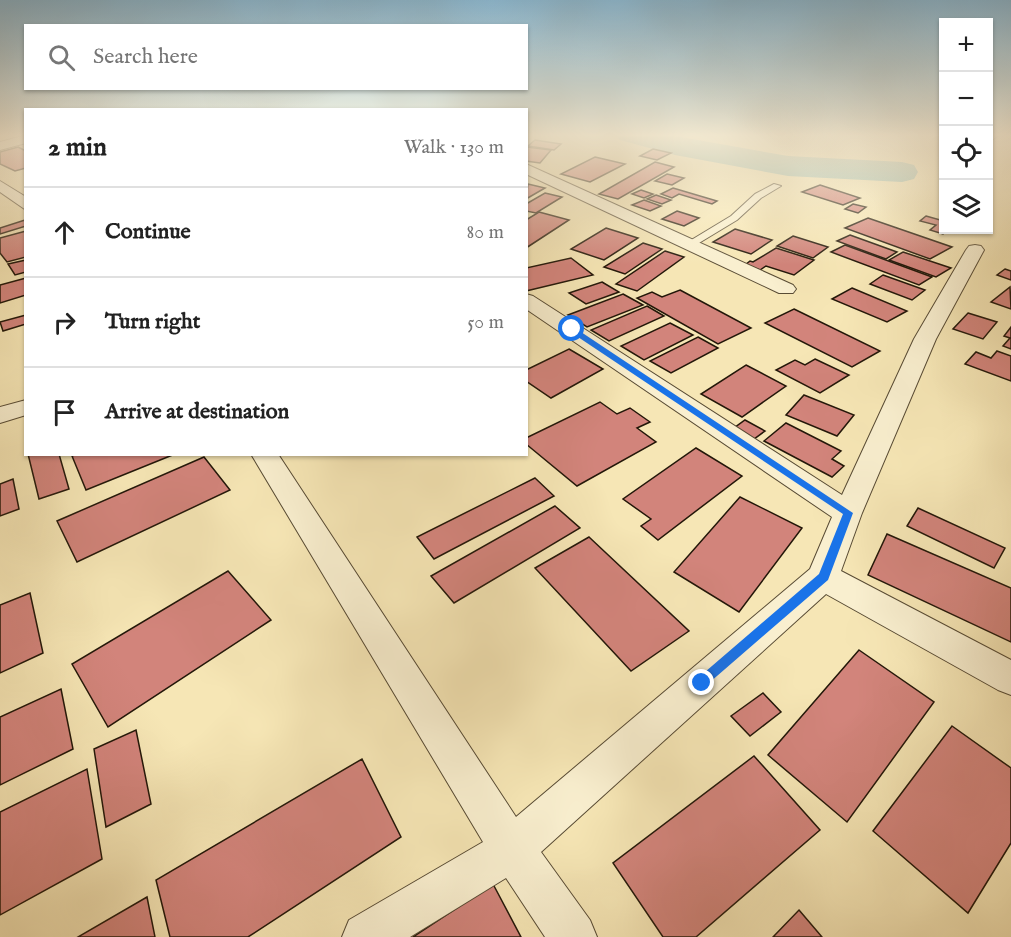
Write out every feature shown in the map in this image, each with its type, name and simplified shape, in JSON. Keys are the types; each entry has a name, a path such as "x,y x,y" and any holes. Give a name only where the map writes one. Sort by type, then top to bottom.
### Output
{"street":[{"path":"547,178 786,289"},
{"path":"0,185 24,204"},
{"path":"366,937 512,849 824,577 848,513 925,339 975,250"},
{"path":"528,301 848,513"},
{"path":"0,415 24,408"},
{"path":"265,456 512,849 573,937"},
{"path":"824,577 1011,678"}],"lane":[{"path":"691,244 734,218 758,196 777,186"}],"building":[{"path":"575,178 598,178 590,182"},
{"path":"627,178 655,178 618,199 599,194"},
{"path":"661,178 684,178 672,185 655,181"},
{"path":"528,184 545,188 528,198"},
{"path":"820,185 860,198 843,205 802,192"},
{"path":"673,188 717,201 712,204 679,194 672,198 661,194"},
{"path":"641,190 653,194 644,198 632,194"},
{"path":"545,193 562,197 536,213 528,211 528,203"},
{"path":"656,195 671,200 662,204 647,199"},
{"path":"644,200 661,206 650,211 632,205"},
{"path":"853,204 866,207 858,213 845,209"},
{"path":"677,211 699,218 684,226 662,219"},
{"path":"539,212 569,220 528,247 528,219"},
{"path":"926,216 939,220 939,233 930,230 936,225 920,221"},
{"path":"868,218 952,247 930,259 845,228"},
{"path":"24,220 24,227 0,234 0,228"},
{"path":"606,228 638,238 604,260 571,249"},
{"path":"735,229 772,240 751,254 713,242"},
{"path":"24,232 24,258 7,262 0,253 0,238"},
{"path":"850,235 897,252 886,259 837,241"},
{"path":"793,236 828,247 813,258 777,246"},
{"path":"643,243 662,249 625,274 604,267"},
{"path":"845,245 932,277 919,285 831,252"},
{"path":"776,248 814,260 794,275 766,266 760,270 745,265"},
{"path":"665,251 684,257 637,291 616,284"},
{"path":"903,252 951,268 936,277 889,260"},
{"path":"571,258 593,275 528,291 528,268"},
{"path":"24,260 24,273 15,275 8,264"},
{"path":"1005,269 1011,271 1011,280 997,275"},
{"path":"883,275 925,290 912,300 870,284"},
{"path":"24,279 24,296 0,303 0,285"},
{"path":"602,282 619,292 586,304 569,293"},
{"path":"1010,287 1011,309 991,302"},
{"path":"852,288 907,311 887,322 832,299"},
{"path":"680,290 751,328 718,344 637,298 652,292 662,297"},
{"path":"623,294 643,305 587,327 568,315"},
{"path":"647,306 664,316 609,341 591,330"},
{"path":"794,309 880,351 852,367 765,323"},
{"path":"968,313 997,322 983,339 953,329"},
{"path":"24,316 24,325 3,331 0,322"},
{"path":"670,323 693,335 644,360 621,346"},
{"path":"1011,327 1011,349 1003,346 1010,338 1004,336"},
{"path":"698,337 718,348 671,373 650,361"},
{"path":"569,349 603,369 551,398 528,382 528,369"},
{"path":"997,351 1011,356 1011,381 965,364 976,352 991,358"},
{"path":"815,359 849,375 820,393 776,370 795,360 805,365"},
{"path":"746,365 786,386 742,417 701,394"},
{"path":"804,395 854,415 837,436 786,415"},
{"path":"600,402 617,414 630,408 650,422 637,428 656,442 577,486 528,446 528,437"},
{"path":"745,420 765,431 754,439 734,428"},
{"path":"786,423 841,451 832,459 844,466 832,477 764,441"},
{"path":"696,448 742,476 658,540 641,526 651,519 623,499"},
{"path":"28,456 60,456 69,489 39,499"},
{"path":"72,456 170,456 86,490"},
{"path":"204,457 230,490 77,562 57,521"},
{"path":"535,478 554,496 434,559 417,537"},
{"path":"13,479 19,509 0,516 0,484"},
{"path":"740,497 802,528 739,612 674,572"},
{"path":"555,506 580,528 454,603 431,576"},
{"path":"918,508 1005,548 994,568 907,526"},
{"path":"887,534 1011,588 1011,642 868,575"},
{"path":"589,537 689,631 631,671 535,568"},
{"path":"228,571 271,620 108,727 72,664"},
{"path":"30,593 43,653 0,673 0,605"},
{"path":"859,650 934,702 847,822 768,755"},
{"path":"61,689 73,749 0,785 0,717"},
{"path":"763,693 781,712 750,736 731,716"},
{"path":"952,726 1011,768 1011,843 968,913 873,831"},
{"path":"136,730 151,804 106,827 94,749"},
{"path":"754,756 820,830 696,937 663,937 613,863"},
{"path":"362,759 401,837 248,937 170,937 156,880"},
{"path":"87,769 102,859 0,915 0,812"},
{"path":"493,884 521,937 413,937"},
{"path":"147,897 155,937 78,937"},
{"path":"799,910 822,937 773,937"}],"route":[{"path":"572,329 848,513 824,577 702,683"}]}
